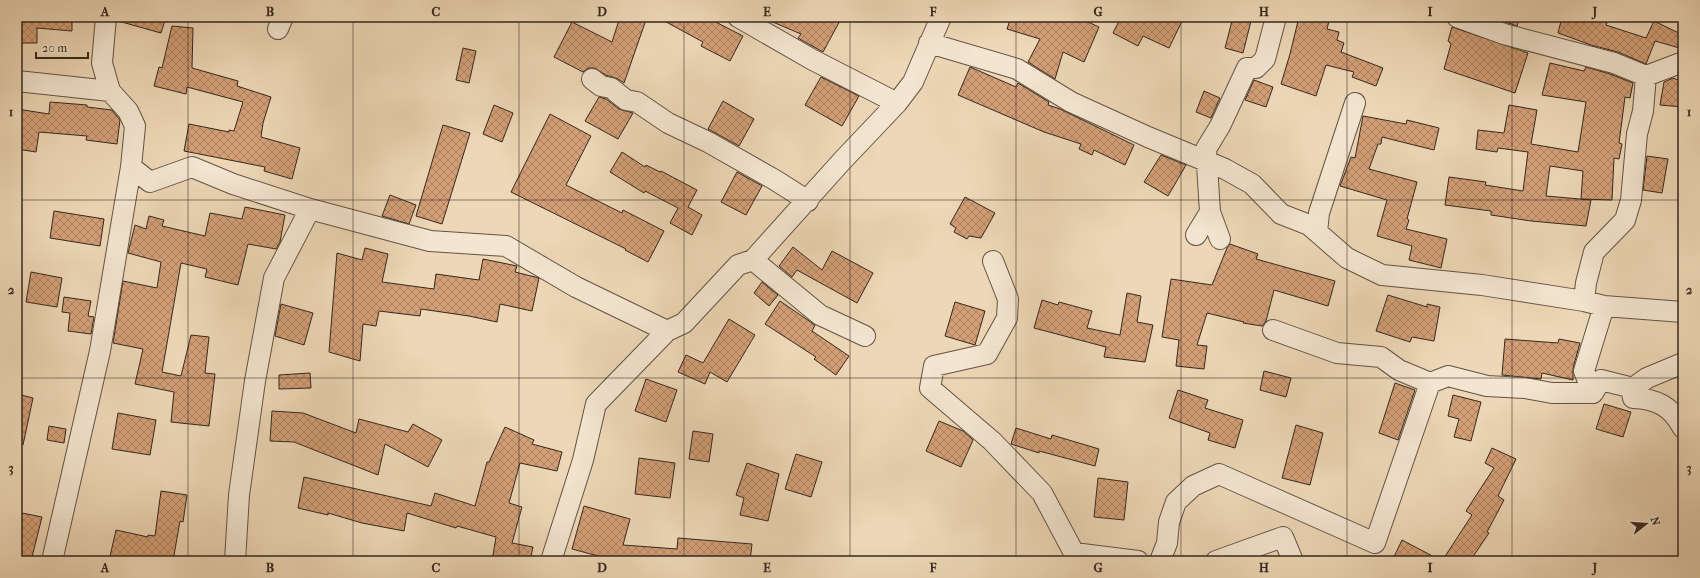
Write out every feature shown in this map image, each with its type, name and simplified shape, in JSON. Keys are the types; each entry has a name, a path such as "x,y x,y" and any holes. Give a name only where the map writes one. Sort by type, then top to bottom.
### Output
{"street":[{"path":"52,561 100,351 131,167 135,126 128,110 110,91 102,63 106,17"},
{"path":"738,17 807,57 897,103"},
{"path":"551,561 583,460 596,404 667,331 684,324 738,265 753,260 808,201 842,161 897,103 913,82 941,17"},
{"path":"1220,239 1210,212 1206,149 1220,126 1247,68 1256,68 1265,59 1276,17"},
{"path":"1457,17 1504,34 1614,63 1646,76 1683,62"},
{"path":"929,43 1017,68 1071,102 1225,169 1252,184 1281,214 1309,225 1347,258 1382,275 1482,285 1584,301 1604,306 1683,312"},
{"path":"1584,301 1586,283 1594,252 1625,220 1631,200 1637,134 1643,111 1646,76"},
{"path":"592,79 601,86 611,88 626,100 637,102 668,123 708,142 775,180 808,201"},
{"path":"17,81 110,91"},
{"path":"1317,232 1319,213 1355,103"},
{"path":"131,167 150,182 192,168 233,184 310,209 430,241 506,246 576,287 667,331"},
{"path":"235,561 239,495 255,381 274,278 310,209"},
{"path":"1196,235 1210,212"},
{"path":"753,260 820,315 865,336"},
{"path":"993,261 1008,299 1007,318 987,354 934,366 930,388 992,441 1042,493 1073,557 1138,561"},
{"path":"1593,393 1584,371 1604,306"},
{"path":"1273,330 1337,353 1380,357 1399,370 1430,383 1448,376 1487,386 1525,388 1552,393 1593,393"},
{"path":"1593,393 1601,380 1633,388 1647,378 1683,362"},
{"path":"1160,561 1167,543 1168,522 1176,502 1193,486 1219,474 1375,543 1430,383"},
{"path":"1630,388 1633,398 1659,403 1671,409 1683,428"},
{"path":"1216,561 1283,537 1293,561"}],"building":[{"path":"17,17 72,17 72,31 37,28 37,43 20,43 20,36 17,36"},
{"path":"118,17 166,17 161,33 118,21"},
{"path":"620,17 647,17 624,83 594,68 588,68 583,72 554,57 572,22 612,42"},
{"path":"657,17 706,17 743,36 730,61 701,46 703,42"},
{"path":"761,17 842,17 823,52 798,38 801,34"},
{"path":"1011,17 1077,17 1099,27 1084,62 1063,52 1055,79 1028,62 1040,39 1007,29"},
{"path":"1121,17 1184,17 1169,48 1143,36 1138,46 1113,33"},
{"path":"1233,17 1252,17 1243,53 1225,48"},
{"path":"1299,17 1330,17 1327,29 1339,32 1337,40 1344,43 1341,52 1383,68 1376,86 1352,77 1354,72 1326,65 1316,96 1281,84"},
{"path":"1491,17 1520,17 1517,26"},
{"path":"1562,17 1591,17 1607,23 1606,25 1646,38 1654,21 1683,35 1683,49 1655,41 1646,64 1618,52 1591,45 1558,33"},
{"path":"172,26 193,28 192,68 238,81 237,86 271,97 263,123 261,137 300,148 292,179 264,171 265,167 184,151 189,124 229,132 229,130 234,131 243,102 187,87 186,94 154,86 159,67 162,68"},
{"path":"1452,27 1528,53 1515,93 1444,69 1451,44 1448,41"},
{"path":"463,48 476,51 469,83 456,80"},
{"path":"1550,63 1584,71 1586,67 1633,83 1630,98 1625,97 1619,143 1622,144 1619,159 1614,158 1612,200 1581,199 1583,171 1550,166 1546,196 1591,200 1586,226 1531,221 1491,215 1491,211 1445,205 1449,177 1486,182 1485,185 1523,191 1528,152 1498,148 1497,152 1476,149 1478,130 1504,133 1509,105 1537,110 1531,144 1578,152 1586,102 1542,95"},
{"path":"970,67 1016,87 1018,83 1049,102 1048,105 1060,109 1134,145 1125,165 1094,150 1092,155 1079,149 1081,144 1044,132 958,95"},
{"path":"821,77 859,96 842,126 805,105"},
{"path":"1673,78 1683,82 1683,107 1660,105 1664,82"},
{"path":"1254,80 1273,87 1266,107 1245,100"},
{"path":"1204,91 1220,98 1211,118 1196,112"},
{"path":"599,97 606,99 619,109 633,113 618,139 585,121"},
{"path":"723,101 754,119 739,146 708,129"},
{"path":"50,102 87,105 87,107 112,110 120,120 117,144 86,140 87,136 39,132 36,152 17,149 17,109 49,114"},
{"path":"494,105 513,113 502,142 483,134"},
{"path":"550,114 591,136 566,185 622,213 623,210 664,231 648,262 625,250 626,249 511,192"},
{"path":"1363,116 1406,124 1407,120 1439,128 1434,150 1382,137 1381,144 1378,144 1369,169 1417,182 1407,219 1409,220 1406,229 1447,239 1441,268 1409,260 1412,246 1377,236 1387,200 1340,186 1351,157 1355,158"},
{"path":"443,125 470,133 442,224 416,216"},
{"path":"622,152 645,167 646,165 660,172 661,171 697,190 688,207 702,215 692,235 670,223 678,208 645,191 644,193 610,172"},
{"path":"1161,155 1186,165 1168,196 1144,182"},
{"path":"1647,156 1668,159 1662,193 1643,190"},
{"path":"737,172 762,186 746,215 721,202"},
{"path":"390,195 416,205 409,224 382,216"},
{"path":"965,197 995,213 981,238 969,236 967,239 954,232 956,228 950,224"},
{"path":"245,207 285,215 280,242 276,249 248,244 238,285 205,277 207,269 181,263 162,372 181,376 191,335 209,337 205,373 215,374 209,426 171,422 174,392 135,384 143,349 113,343 123,281 157,288 161,262 128,253 135,225 146,229 149,216 164,220 162,226 205,236 210,213 242,219"},
{"path":"54,211 104,219 100,246 50,238"},
{"path":"1230,244 1258,254 1256,259 1335,281 1328,306 1274,290 1266,321 1262,326 1243,323 1244,322 1207,313 1197,345 1207,346 1204,369 1176,366 1179,340 1162,337 1171,279 1212,285"},
{"path":"793,247 822,270 832,251 873,273 857,303 797,270 792,277 779,266"},
{"path":"365,248 388,254 382,282 434,289 436,274 479,280 483,259 517,266 515,272 539,278 532,311 500,304 497,322 421,309 420,316 379,311 376,326 363,324 360,361 329,352 337,253 362,260"},
{"path":"31,272 62,278 57,307 26,302"},
{"path":"762,282 778,295 769,306 754,293"},
{"path":"1127,293 1141,296 1137,322 1153,325 1145,362 1104,357 1106,347 1034,328 1042,300 1058,305 1059,302 1092,311 1087,328 1120,335"},
{"path":"1388,295 1427,307 1427,304 1440,307 1434,341 1412,337 1410,342 1376,331"},
{"path":"64,297 91,301 88,316 94,317 91,334 68,331 70,313 62,312"},
{"path":"780,301 815,325 812,331 849,356 836,375 814,359 816,357 765,324"},
{"path":"955,302 985,311 975,345 945,336"},
{"path":"281,304 313,313 304,345 275,336"},
{"path":"729,319 755,335 727,382 710,372 705,384 678,372 686,355 703,363"},
{"path":"1505,339 1558,343 1559,339 1580,343 1573,368 1573,380 1542,373 1541,379 1502,375"},
{"path":"1264,371 1291,378 1286,397 1260,390"},
{"path":"310,373 311,388 279,389 279,375"},
{"path":"646,379 677,390 666,422 635,411"},
{"path":"1395,383 1415,390 1398,440 1379,433"},
{"path":"1178,390 1208,400 1205,408 1243,420 1235,448 1208,440 1210,433 1169,418"},
{"path":"17,394 33,398 23,445 17,444"},
{"path":"1453,395 1481,402 1471,441 1454,437 1459,419 1448,416"},
{"path":"1604,404 1631,412 1623,437 1596,429"},
{"path":"272,411 303,413 356,433 359,419 408,432 413,424 442,440 428,467 385,444 378,475 294,442 270,441"},
{"path":"118,413 156,420 150,455 112,449"},
{"path":"939,421 963,431 973,440 961,467 926,451"},
{"path":"1296,425 1323,433 1310,485 1282,478"},
{"path":"49,426 66,429 64,443 47,440"},
{"path":"505,427 534,440 532,444 562,452 557,471 520,463 509,503 522,507 512,543 533,547 530,561 492,561 496,537 457,526 456,528 407,513 404,531 362,523 328,513 328,515 298,508 304,477 431,506 435,493 475,506 487,462 489,462"},
{"path":"1016,428 1051,439 1052,435 1099,449 1095,466 1039,451 1039,453 1011,444"},
{"path":"693,431 713,434 709,462 689,459"},
{"path":"1492,448 1516,459 1498,496 1504,500 1487,532 1489,533 1470,561 1442,561 1472,515 1466,511 1494,468 1485,463"},
{"path":"796,454 822,462 811,497 785,489"},
{"path":"639,458 675,463 670,498 635,494"},
{"path":"747,463 779,474 768,521 740,515 744,498 736,495"},
{"path":"1098,478 1128,482 1124,520 1094,517"},
{"path":"161,491 187,495 183,522 180,521 173,561 109,561 116,530 148,537 148,535 155,536"},
{"path":"584,506 630,519 623,545 677,549 678,538 752,544 750,561 617,561 572,549"},
{"path":"17,512 42,517 31,561 17,561"},
{"path":"1402,540 1442,561 1392,561"}]}
